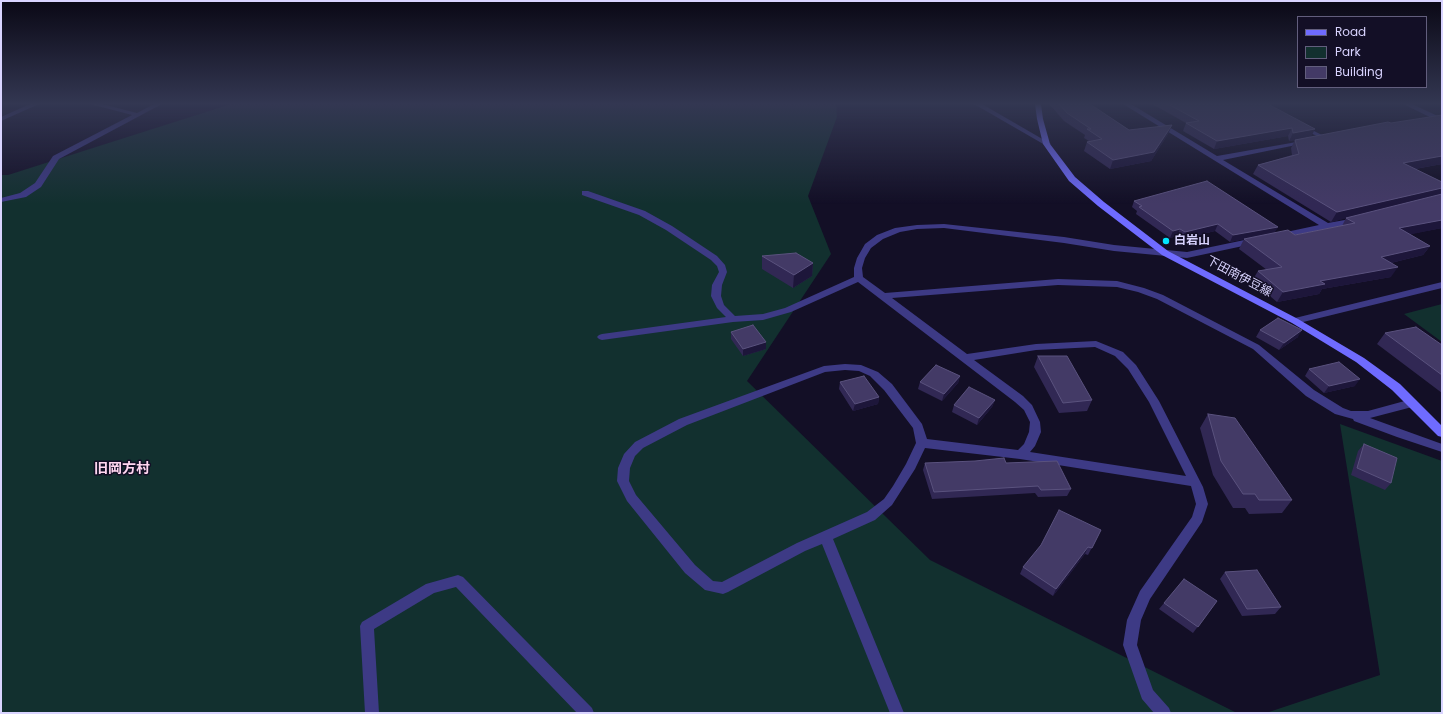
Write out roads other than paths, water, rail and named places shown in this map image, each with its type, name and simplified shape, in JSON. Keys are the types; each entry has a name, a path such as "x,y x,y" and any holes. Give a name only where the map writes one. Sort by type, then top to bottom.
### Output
{"main road":[{"name":"下田南伊豆線","path":"1045,137 1047,144 1072,179 1101,204 1165,253 1295,321 1360,360 1396,387 1442,433"}],"street":[{"path":"1,200 23,195 38,185 56,158 96,137"},
{"path":"1035,137 1047,144"},
{"path":"1181,137 1328,227"},
{"path":"1216,159 1324,137"},
{"path":"584,193 642,214 669,228 714,258 721,265 723,272 717,285 716,296 720,306 733,319"},
{"path":"1020,455 1029,446 1036,432 1035,422 1028,408 1019,398 859,278 858,268 861,258 868,246 880,237 898,230 917,227 944,226 1114,248 1187,255 1328,227 1366,217"},
{"path":"602,337 733,319 763,317 788,310 859,278"},
{"path":"884,296 1058,282 1117,284 1141,290 1160,297 1256,347 1310,393 1339,411 1442,448"},
{"path":"1295,321 1442,286"},
{"path":"965,358 1018,349 1071,344 1096,344 1119,354 1132,367 1154,401 1194,482 1202,504 1198,518 1145,595 1134,620 1130,645 1147,694 1164,713"},
{"path":"845,367 861,368 874,374 888,387 918,427 922,444 911,466 888,502 871,516 826,537 801,547 729,586 723,588 710,586 690,569 631,498 623,481 624,468 630,454 639,445 683,422 824,369 845,367"},
{"path":"1350,415 1368,415 1412,403"},
{"path":"922,444 1020,455 1194,482"},
{"path":"826,537 897,713"},
{"path":"372,713 367,626 431,588 458,581 587,713"}],"place":[{"name":"白岩山","path":"1166,241"}],"district":[{"name":"旧岡方村","path":"122,469"}]}
